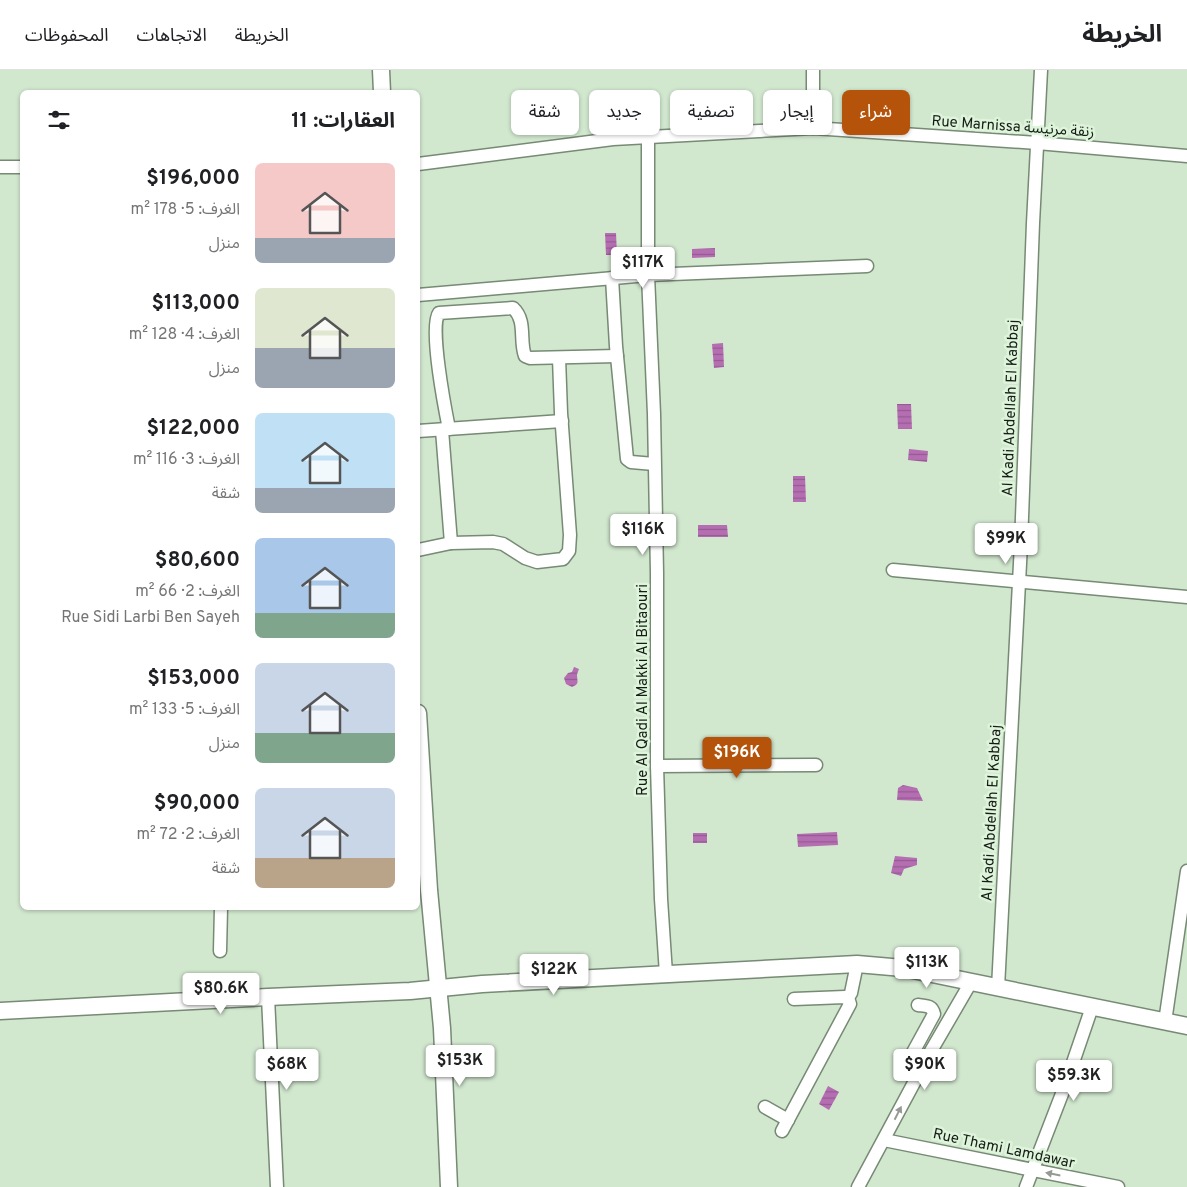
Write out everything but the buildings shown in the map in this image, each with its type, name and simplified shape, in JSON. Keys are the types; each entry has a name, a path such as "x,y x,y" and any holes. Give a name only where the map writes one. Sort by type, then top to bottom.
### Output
{"main road":[{"path":"381,70 382,90"},
{"path":"420,745 429,890 439,988 449,1187"},
{"path":"0,1011 410,991 482,984 857,964 888,965 1187,1026"}],"street":[{"path":"813,70 813,90"},
{"name":"Al Kadi Abdellah El Kabbaj","path":"998,988 1019,581 1041,70"},
{"name":"Rue Marnissa زنقة مرنيسة","path":"832,129 1037,143 1187,156"},
{"name":"Rue Marnissa زنقة مرنيسة","path":"420,164 578,143 763,131"},
{"name":"Rue Al Qadi Al Makki Al Bitaouri","path":"648,137 648,275 658,651 658,766 661,899 666,974"},
{"path":"0,167 20,167"},
{"path":"420,295 648,275 867,266"},
{"path":"612,278 627,459 631,462 654,464"},
{"path":"451,543 445,429 436,338 436,318 439,313 513,308 522,321 522,348 525,356 530,358 617,356"},
{"path":"420,550 451,543 493,542 503,544 526,558 537,562 563,559 570,551 559,358"},
{"path":"420,431 484,428 562,421"},
{"path":"893,570 1187,597"},
{"path":"658,766 816,765"},
{"path":"1165,1022 1187,871"},
{"path":"220,910 220,951"},
{"path":"765,1107 785,1125 850,1004 848,998 857,964"},
{"path":"858,1187 971,982"},
{"path":"268,997 278,1187"},
{"path":"794,999 848,998"},
{"path":"917,1077 907,1072 905,1067 934,1014 930,1007 918,1005"},
{"path":"1026,1187 1065,1086 1092,1007"},
{"name":"Rue Thami Lamdawar","path":"884,1140 1118,1187"}],"shaded area":[{"path":"605,233 616,233 617,255 606,255"},
{"path":"715,248 715,257 692,258 692,249"},
{"path":"723,343 724,367 714,368 712,344"},
{"path":"897,404 911,404 912,429 898,429"},
{"path":"909,449 928,451 927,462 908,460"},
{"path":"793,476 805,476 806,502 793,502"},
{"path":"698,525 727,525 728,537 698,537"},
{"path":"574,667 579,669 578,681 572,687 566,684 564,678 568,673 572,672"},
{"path":"903,785 917,788 923,801 897,800 898,788"},
{"path":"837,832 838,845 798,847 797,834"},
{"path":"693,833 707,833 707,843 693,843"},
{"path":"895,856 917,858 917,865 904,869 901,876 891,873"},
{"path":"828,1086 839,1092 829,1110 819,1104"}]}
